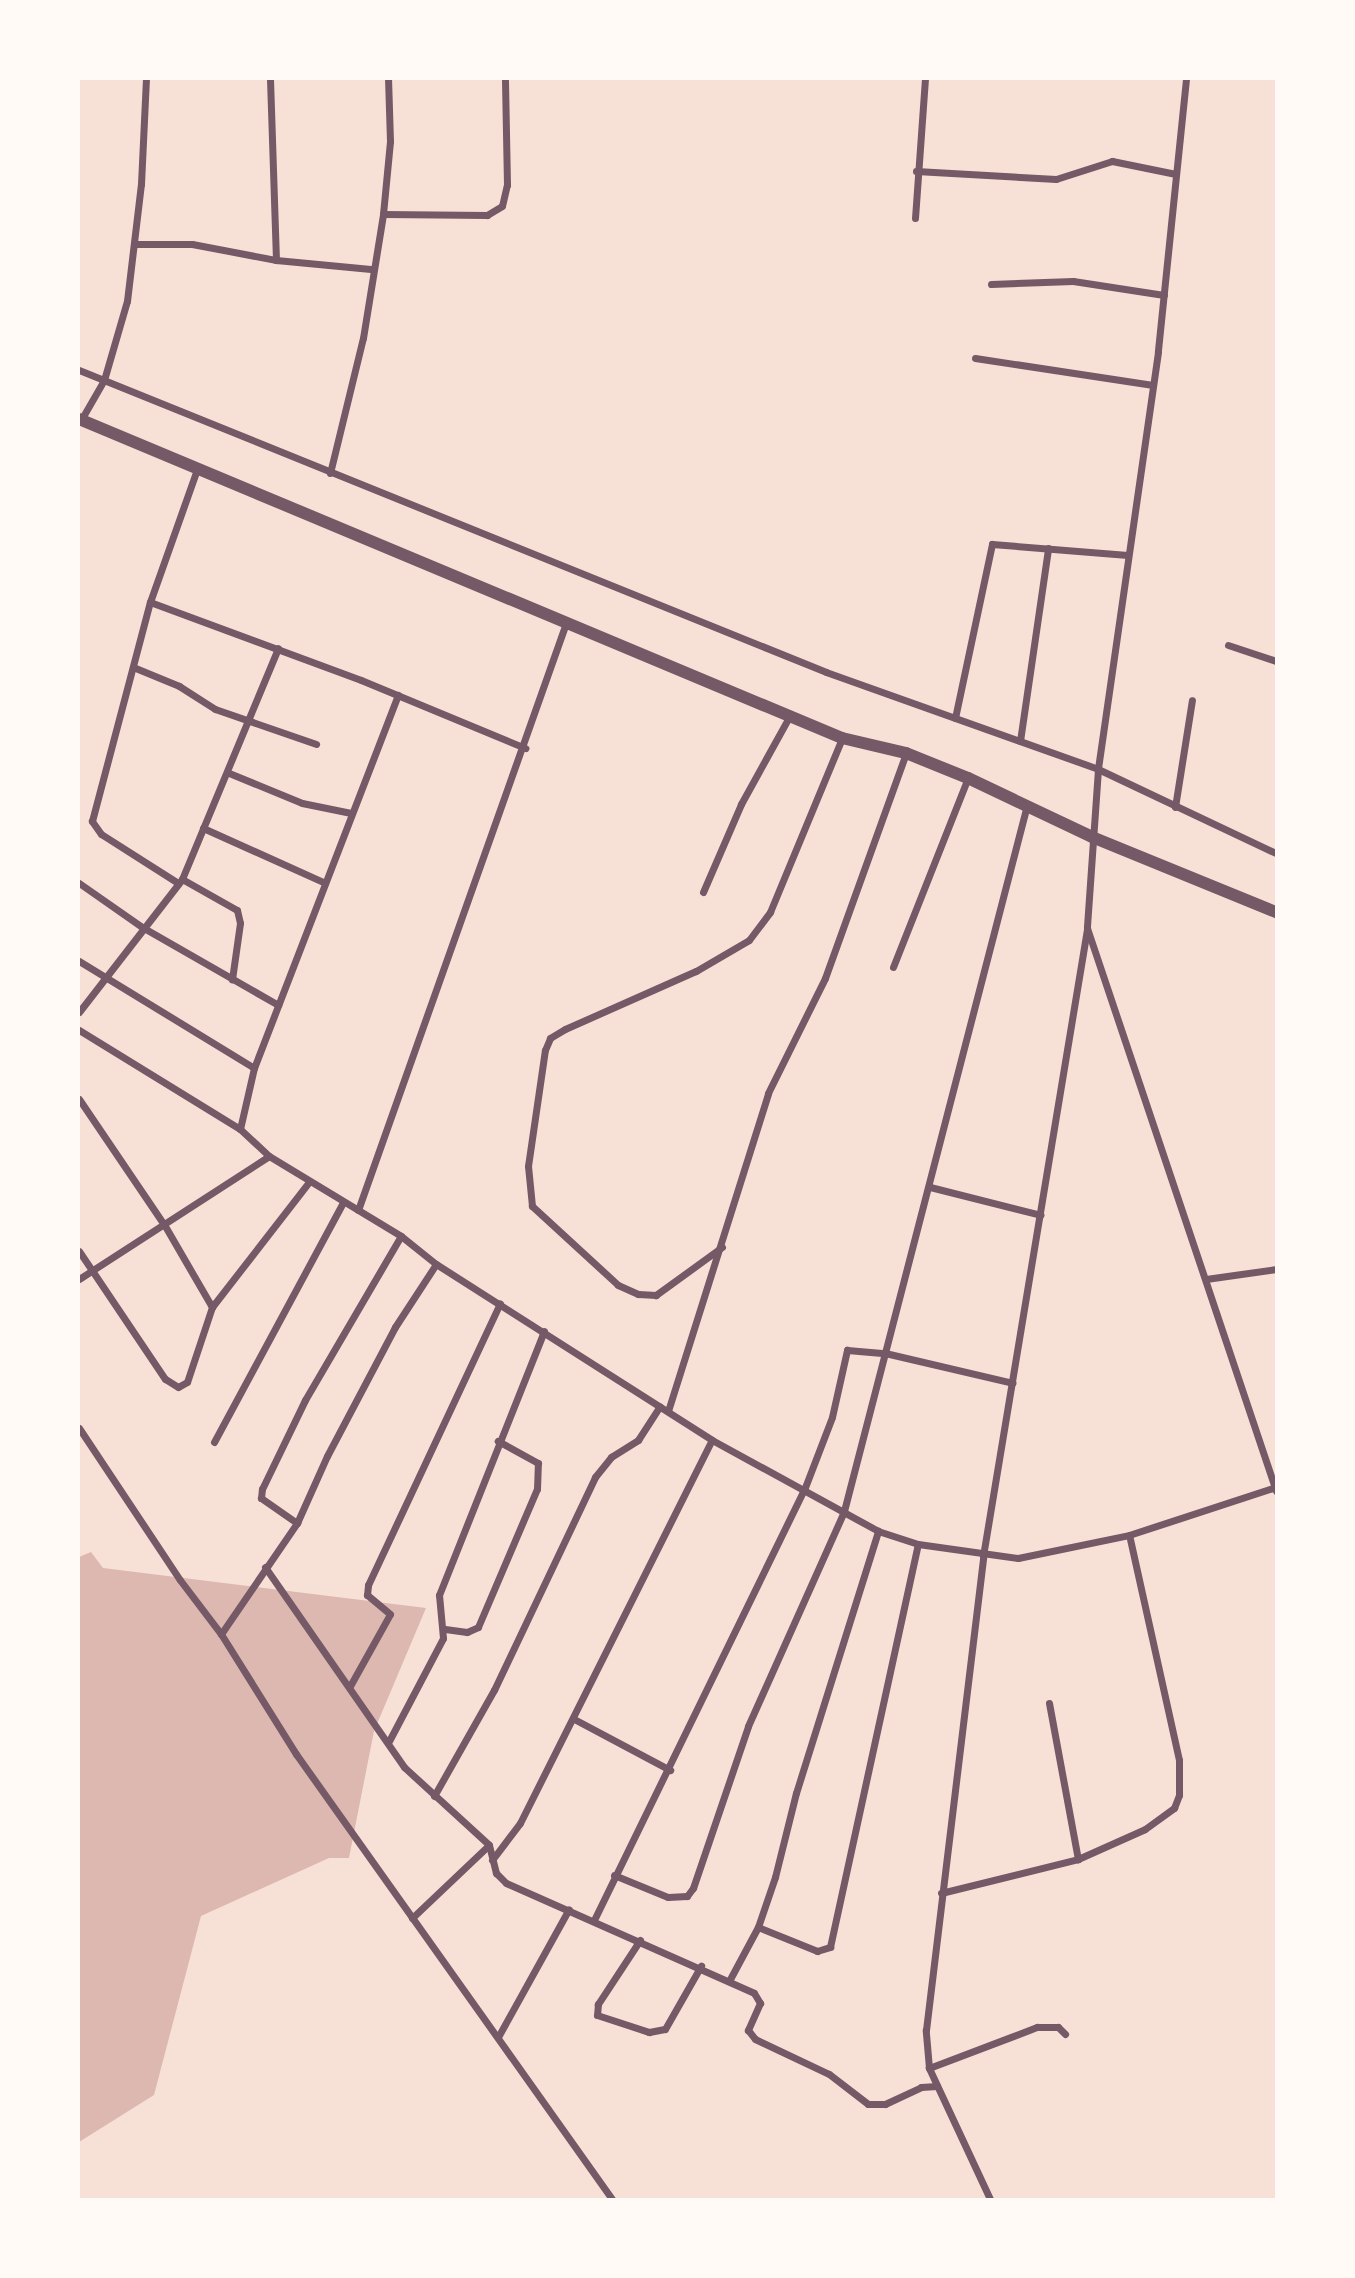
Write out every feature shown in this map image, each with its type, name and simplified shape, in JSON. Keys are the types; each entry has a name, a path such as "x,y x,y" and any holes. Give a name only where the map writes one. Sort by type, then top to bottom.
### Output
{"street":[{"path":"146,79 135,244 121,331 104,380 80,419 789,717 842,738 906,753 968,778 1091,837 1276,912"},
{"path":"270,79 276,260"},
{"path":"330,472 363,338 371,269 383,214 390,141 388,79"},
{"path":"383,214 487,215 502,206 507,186 505,79"},
{"path":"915,218 916,171 925,79"},
{"path":"990,2199 929,2068 926,2030 983,1556 1087,928 1091,837 1098,769 1153,385 1186,79"},
{"path":"916,171 1056,179 1112,161 1176,174"},
{"path":"135,244 192,244 276,260 371,269"},
{"path":"991,284 1073,281 1164,295"},
{"path":"975,358 1153,385"},
{"path":"79,370 825,672 1098,769 1276,853"},
{"path":"197,469 150,602 92,821 102,834 180,881 237,910 240,923 232,979"},
{"path":"955,718 990,547 998,543 1128,555"},
{"path":"1020,741 1048,548"},
{"path":"150,602 278,648 525,748"},
{"path":"358,1210 525,748 566,623"},
{"path":"1228,645 1276,661"},
{"path":"79,1012 180,881 229,773 278,648"},
{"path":"133,667 179,686 215,709 316,744"},
{"path":"240,1129 254,1068 323,882 398,695"},
{"path":"1175,807 1192,700"},
{"path":"703,891 741,804 789,717"},
{"path":"722,1247 656,1295 638,1294 618,1285 532,1206 528,1167 545,1050 550,1038 696,971 749,940 769,912 842,738"},
{"path":"668,1411 722,1247 768,1093 825,978 906,753"},
{"path":"229,773 302,803 351,813"},
{"path":"893,967 968,778"},
{"path":"614,1875 668,1897 687,1896 693,1888 748,1726 844,1511 1027,805"},
{"path":"203,828 323,882"},
{"path":"79,883 142,927 278,1005"},
{"path":"79,1030 240,1129 269,1156 401,1236 436,1264 712,1440 878,1531 918,1544 983,1556 1018,1558 1129,1535 1276,1488 1087,928"},
{"path":"79,961 254,1068"},
{"path":"79,1099 165,1226 212,1307"},
{"path":"79,1279 165,1226 269,1156"},
{"path":"79,1251 165,1379 178,1387 187,1382 194,1366 212,1307 309,1182"},
{"path":"930,1187 1041,1215"},
{"path":"214,1442 343,1202"},
{"path":"297,1523 264,1502 262,1489 304,1400 401,1236"},
{"path":"221,1634 297,1523 327,1456 395,1327 436,1264"},
{"path":"1206,1279 1276,1269"},
{"path":"350,1686 390,1614 367,1595 368,1585 500,1303"},
{"path":"389,1741 446,1629 439,1595 544,1331"},
{"path":"594,1920 614,1875 670,1770 804,1490 832,1417 847,1350 885,1353 1013,1383"},
{"path":"435,1796 494,1690 596,1477 611,1457 638,1440 660,1406"},
{"path":"79,1428 180,1580 221,1634 296,1754 612,2199"},
{"path":"492,1860 520,1822 574,1719 712,1440"},
{"path":"446,1629 467,1632 478,1627 537,1489 538,1463 498,1441"},
{"path":"730,1981 758,1927 878,1531"},
{"path":"941,1893 1079,1859 1161,1820 1179,1795 1179,1760 1129,1535"},
{"path":"758,1927 817,1951 830,1947 918,1544"},
{"path":"265,1567 389,1741 404,1767 489,1845 496,1873 506,1882 701,1966 758,1996 758,2013 748,2030 755,2039 829,2074 868,2104 885,2104 921,2087 937,2086"},
{"path":"1049,1703 1079,1859"},
{"path":"574,1719 670,1770"},
{"path":"412,1918 489,1845"},
{"path":"498,2038 569,1909"},
{"path":"640,1940 598,2004 597,2015 649,2032 665,2029 701,1966"},
{"path":"929,2068 1037,2026 1058,2026 1065,2034"}],"shaded area":[{"path":"91,1552 103,1568 426,1608 374,1731 349,1858 329,1858 201,1916 154,2095 79,2142 79,1557"}]}
